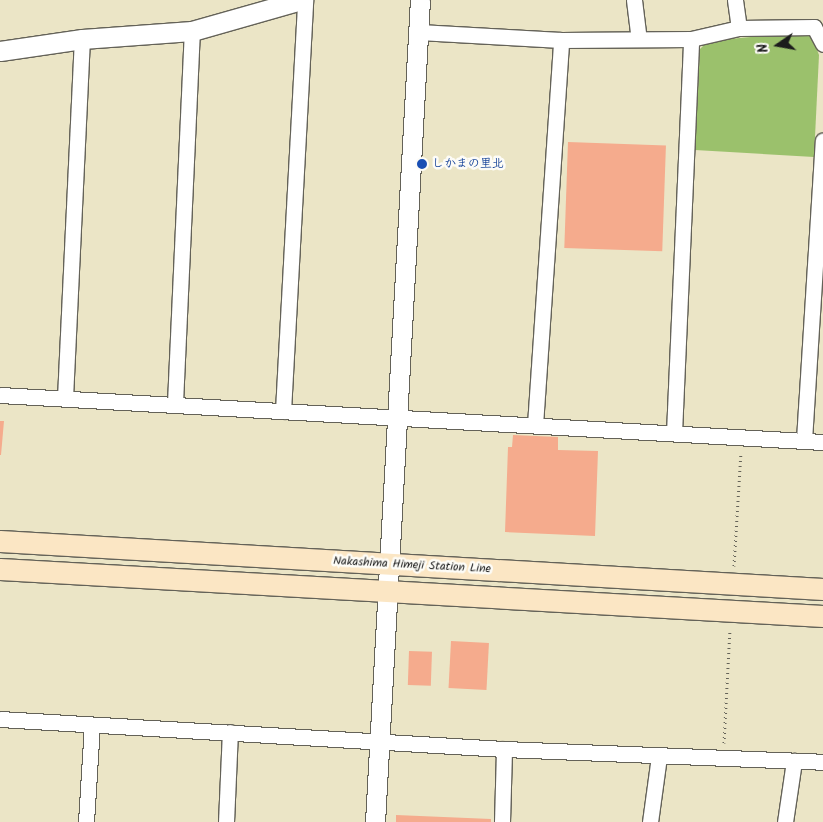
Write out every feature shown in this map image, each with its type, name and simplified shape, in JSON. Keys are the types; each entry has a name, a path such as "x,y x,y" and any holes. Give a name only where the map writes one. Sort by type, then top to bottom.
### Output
{"main road":[{"name":"Nakashima Himeji Station Line","path":"0,541 823,589"},
{"path":"0,569 823,616"}],"street":[{"path":"0,51 82,38 192,31 266,5 303,0 283,411"},
{"path":"375,822 381,742 420,0"},
{"path":"634,0 639,39"},
{"path":"735,0 739,28"},
{"path":"419,32 561,40 691,39 739,28 814,27 823,44"},
{"path":"175,404 192,31"},
{"path":"65,398 82,38"},
{"path":"674,433 691,39"},
{"path":"535,425 561,40"},
{"path":"804,440 822,193 823,142"},
{"path":"0,394 823,442"},
{"path":"0,719 504,749 823,762"},
{"path":"86,822 92,725"},
{"path":"226,822 230,732"},
{"path":"502,822 504,749"},
{"path":"650,822 659,756"},
{"path":"784,822 794,760"}],"path":[{"path":"733,584 742,437"},
{"path":"723,758 731,610"}],"green space":[{"path":"804,32 813,39 819,55 814,157 695,150 700,49 708,41"}],"building":[{"path":"568,142 666,145 662,251 564,248"},
{"path":"0,421 4,421 1,455 0,455"},
{"path":"513,435 558,437 558,450 598,451 595,536 505,532 508,447 512,447"},
{"path":"451,641 489,643 486,690 449,688"},
{"path":"409,651 432,652 431,686 408,685"},
{"path":"396,815 491,819 491,822 396,822"}],"place":[{"name":"しかまの里北","path":"422,164"}]}
